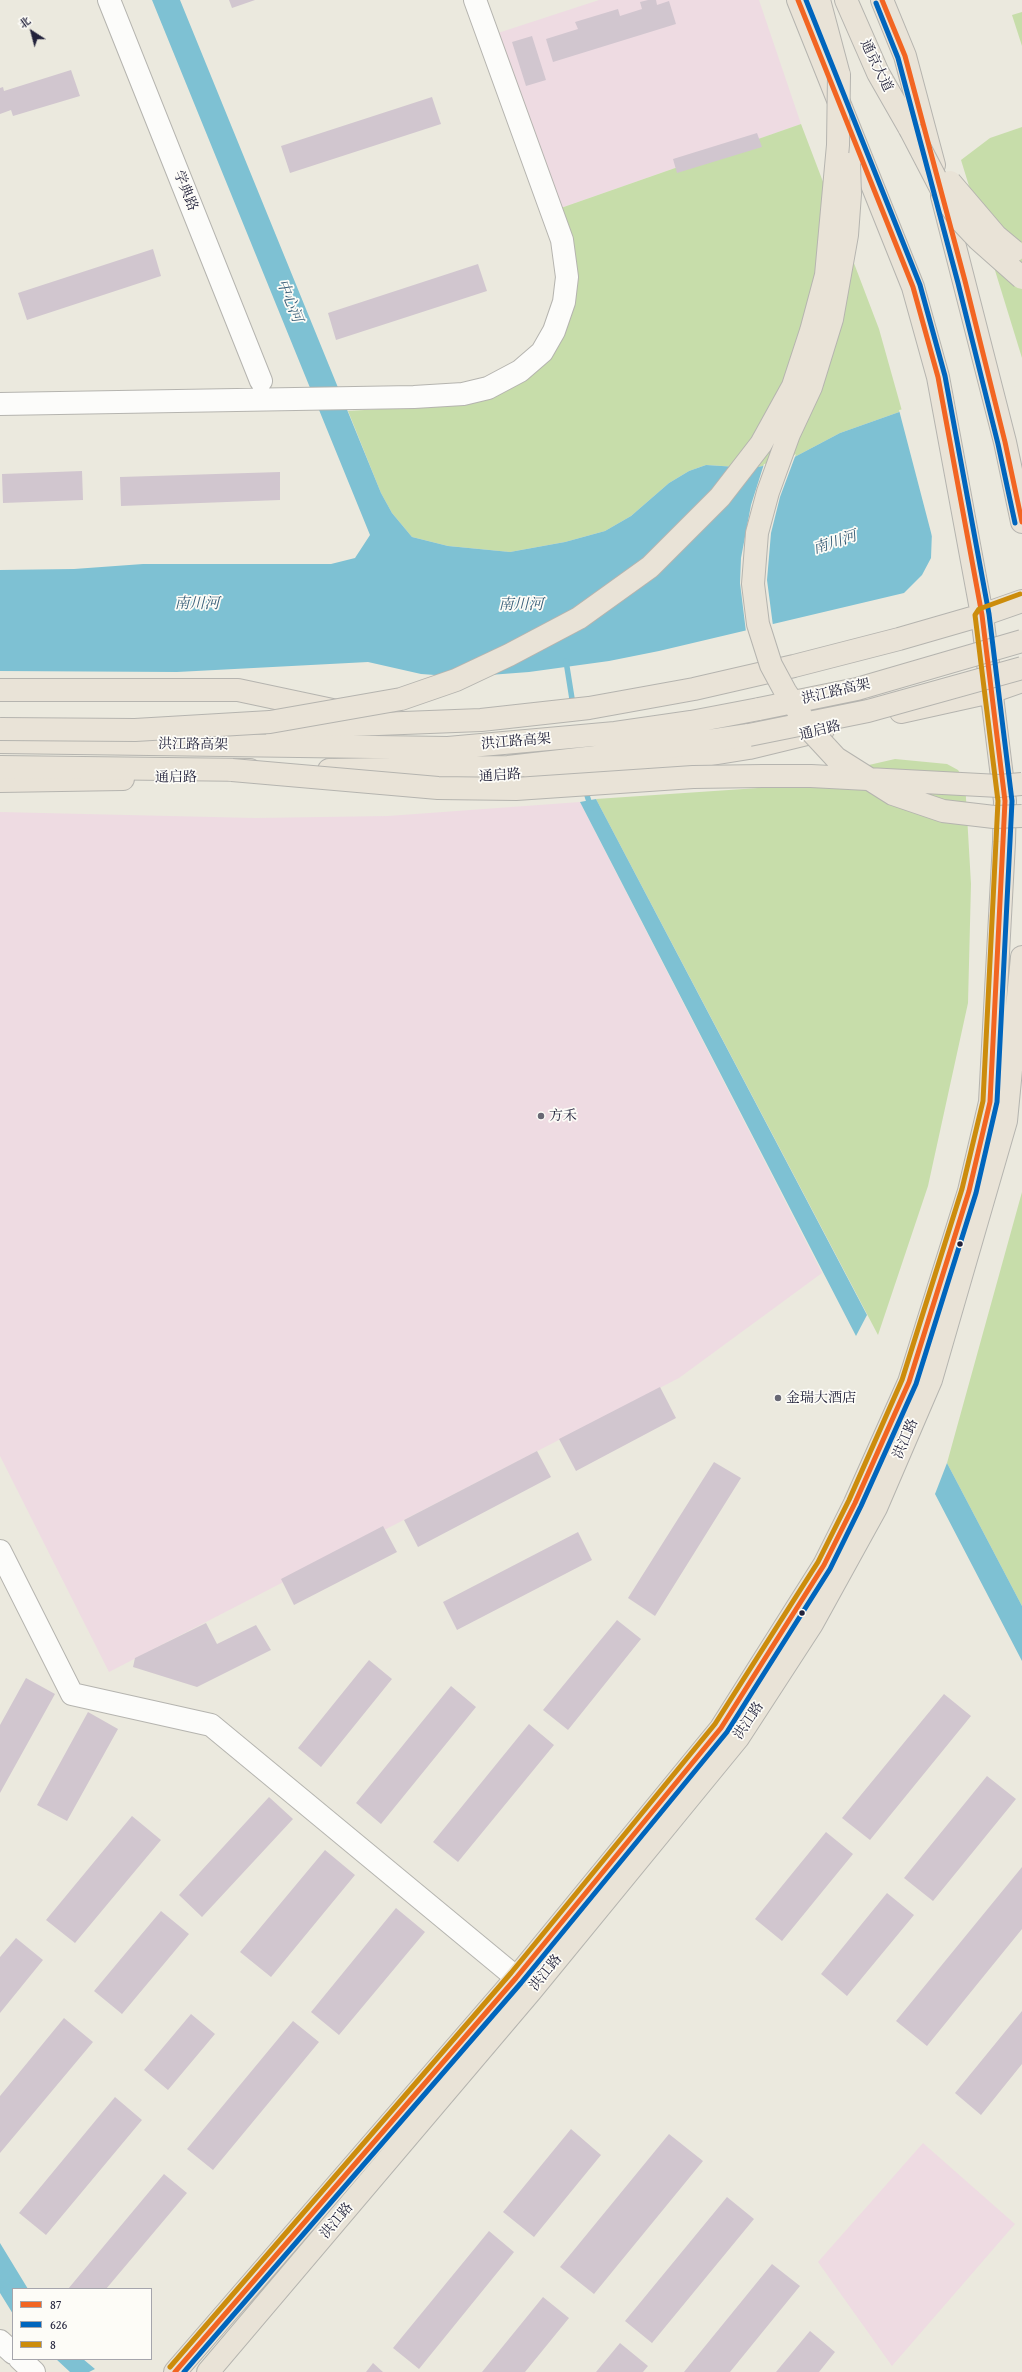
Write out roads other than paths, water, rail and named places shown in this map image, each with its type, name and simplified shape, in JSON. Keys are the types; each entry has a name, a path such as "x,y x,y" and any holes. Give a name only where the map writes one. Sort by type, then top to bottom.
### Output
{"main road":[{"path":"798,0 913,287 938,377 969,535 982,615 991,692"},
{"path":"819,0 839,75 849,152 850,194 847,235 832,319 811,387 789,434 768,492 757,533 753,584 758,624 771,665 785,691 811,731 836,758 893,794 943,811 994,817 1022,816"},
{"name":"通京大道","path":"846,0 878,73 910,129"},
{"name":"通京大道","path":"882,0 905,56 1005,442 1022,522"},
{"path":"0,729 135,730 270,722 401,699 456,680 516,652 579,618 650,567 724,491 761,444 793,386 811,331 826,275 838,152 839,75"},
{"path":"910,129 963,198 996,236 1022,258"},
{"path":"910,129 949,204 961,221 978,239 1022,278"},
{"path":"0,736 52,737 481,720 589,708 694,689 899,639 982,615 1022,601"},
{"name":"洪江路高架","path":"0,742 448,748 541,740 691,722 856,689 1022,641"},
{"name":"洪江路高架","path":"0,767 376,770 508,766 622,754 749,736 860,713 1022,668"},
{"name":"通启路","path":"0,781 224,777 469,778 631,767 749,748 991,692 1022,681"},
{"path":"0,690 238,690 369,719 425,722"},
{"name":"洪江路","path":"208,2372 524,1984 721,1728 749,1686 824,1565 855,1503 909,1382 969,1191 990,1102 1005,800 991,692"},
{"path":"232,770 438,788 516,789 693,777 763,776 811,776 984,786 1022,784"},
{"name":"洪江路","path":"175,2372 524,1984 738,1738 812,1624 876,1508 931,1380 1006,1121 1022,957"}],"street":[{"name":"学典路","path":"109,0 261,382"},
{"path":"0,404 463,394 488,388 520,371 542,352 554,331 564,302 567,277 562,240 475,0"},
{"path":"0,1551 72,1694 211,1725 524,1984"},
{"path":"0,2341 12,2352"},
{"path":"21,2360 34,2372"}],"water":[{"path":"152,0 180,0 381,493 392,513 412,537 448,546 510,552 565,542 605,531 631,516 669,483 689,471 706,465 753,468 787,461 840,433 902,411 932,531 931,558 922,575 904,593 659,651 609,661 529,672 463,677 421,674 368,662 177,672 0,671 0,570 74,569 143,564 331,564 355,558 370,535"},
{"path":"596,799 867,1315 856,1336 580,802"},
{"path":"947,1463 1022,1606 1022,1661 935,1494"},
{"path":"0,2243 27,2288 12,2288 12,2312 0,2293"},
{"path":"57,2360 84,2360 95,2369 89,2372 70,2372"}],"waterway":[{"path":"566,661 573,705"},
{"path":"585,789 591,808"}],"place":[{"name":"方禾","path":"541,1116"},
{"name":"金瑞大酒店","path":"778,1398"}],"water label":[{"name":"中心河","path":"289,301"},
{"name":"南川河","path":"835,543"},
{"name":"南川河","path":"197,604"},
{"name":"南川河","path":"521,605"}]}
